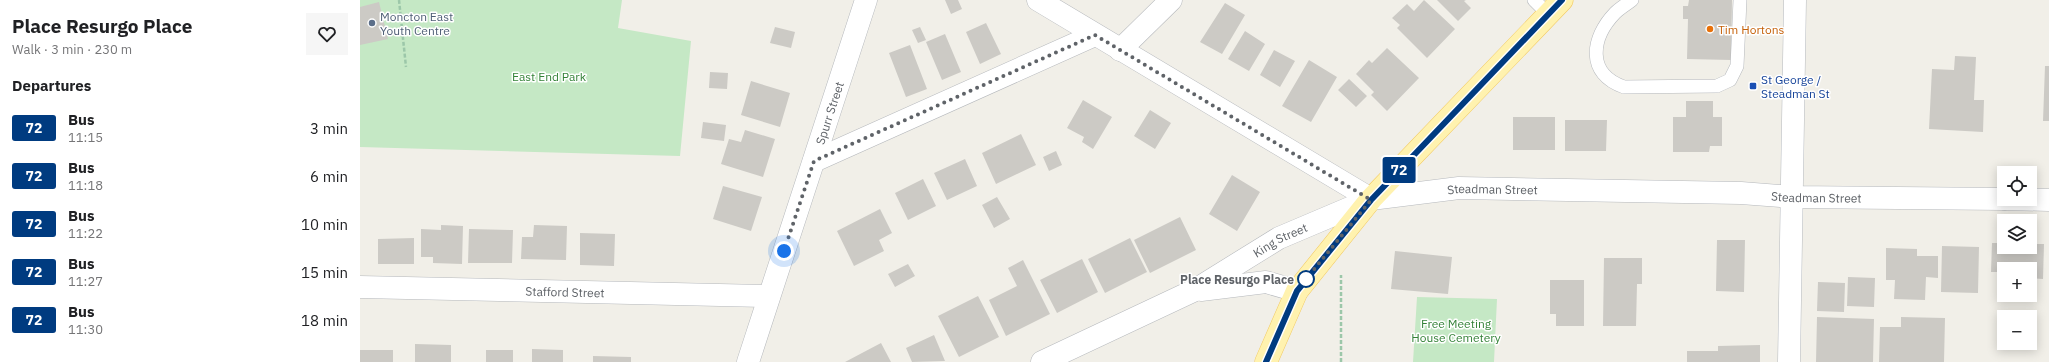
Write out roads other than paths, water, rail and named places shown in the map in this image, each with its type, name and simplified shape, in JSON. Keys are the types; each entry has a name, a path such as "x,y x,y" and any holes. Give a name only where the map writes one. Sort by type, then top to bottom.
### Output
{"main road":[{"path":"1266,362 1297,291 1371,200 1548,5"}],"street":[{"name":"Spurr Street","path":"748,362 866,0"},
{"path":"1038,0 1371,200"},
{"path":"1120,50 1171,0"},
{"path":"1789,362 1795,0"},
{"path":"814,161 1095,35"},
{"name":"Steadman Street","path":"1371,200 1459,188 1741,193 1792,197 1997,199"},
{"name":"King Street","path":"1042,362 1195,290 1279,238 1371,200"},
{"name":"Steadman Street","path":"2037,200 2049,200"},
{"name":"King Street","path":"1195,290 1266,282 1297,291"},
{"name":"Stafford Street","path":"360,287 770,296"}],"lane":[{"path":"1632,0 1615,13 1599,37 1595,58 1598,68 1612,83 1624,86 1717,86 1730,80 1737,66 1740,0"}],"place":[{"name":"Moncton East Youth Centre","path":"372,23"},
{"name":"Tim Hortons","path":"1710,29"},
{"name":"St George / Steadman St","path":"1753,86"},
{"name":"Place Resurgo Place","path":"1306,279"}],"park label":[{"name":"East End Park","path":"549,76"},
{"name":"Free Meeting House Cemetery","path":"1456,330"}]}
